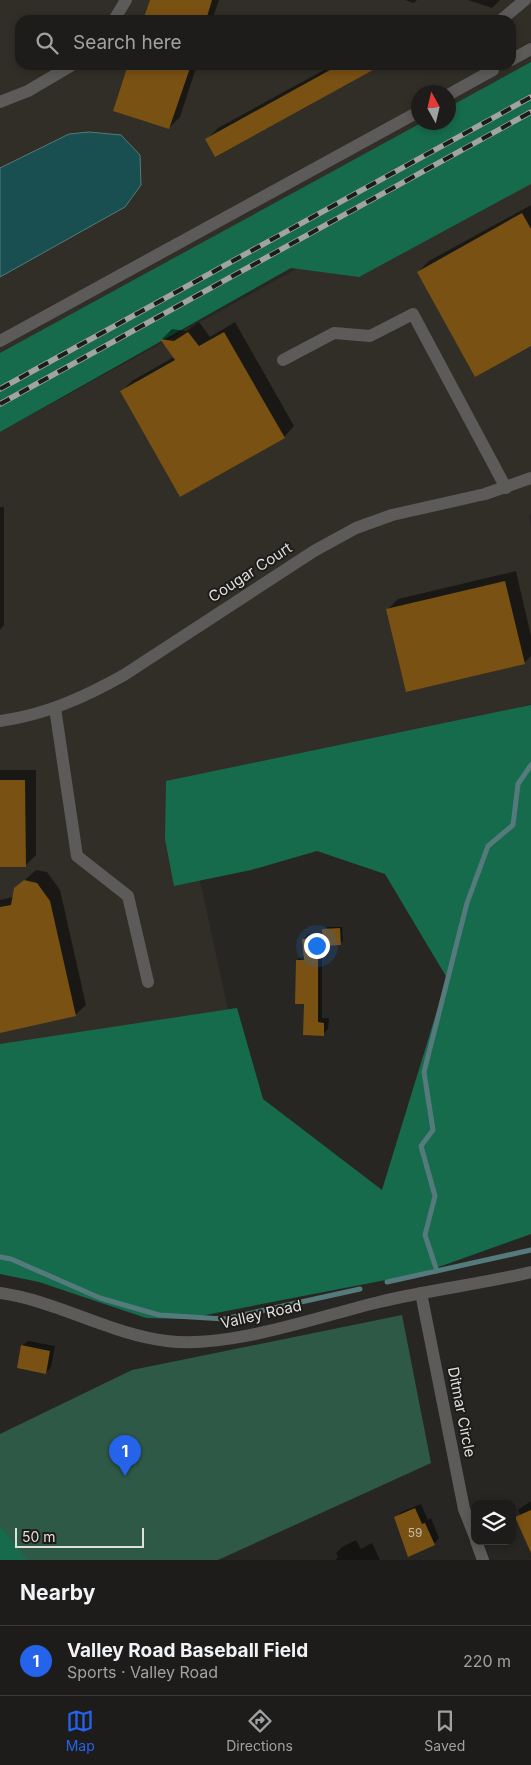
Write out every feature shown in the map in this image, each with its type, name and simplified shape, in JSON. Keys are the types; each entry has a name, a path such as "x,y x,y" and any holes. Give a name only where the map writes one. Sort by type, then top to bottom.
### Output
{"street":[{"path":"117,15 126,0"},
{"path":"507,15 524,0"},
{"path":"516,57 531,49"},
{"path":"0,102 44,83 64,70"},
{"path":"456,90 490,70"},
{"path":"0,341 411,116"},
{"path":"283,360 334,333 370,336 413,314 506,488"},
{"name":"Cougar Court","path":"0,721 55,708 95,691 124,675 314,551 356,528 392,515 506,488 531,478"},
{"path":"55,708 77,856 128,896 148,982"},
{"name":"Valley Road","path":"0,1293 64,1310 132,1334 167,1341 190,1343 250,1334 421,1293 531,1272"},
{"name":"Ditmar Circle","path":"421,1293 464,1509 471,1527"},
{"path":"477,1545 483,1560"}],"shaded area":[{"path":"0,0 531,0 531,66 456,108 456,85 411,85 411,130 416,130 0,358"},
{"path":"531,140 531,514 529,516 531,526 531,705 179,784 230,1019 0,1063 0,432"}],"green space":[{"path":"531,62 531,184 359,277 291,268 0,432 0,353 411,128 411,130 456,130 456,103"},
{"path":"531,705 531,1234 422,1273 185,1319 146,1318 39,1282 0,1274 0,1044 237,1008 263,1099 382,1190 447,978 385,874 317,851 251,870 174,886 165,839 166,781"},
{"path":"402,1315 431,1463 218,1560 24,1560 0,1531 0,1434 132,1370"},
{"path":"0,1526 27,1560 0,1560"}],"water":[{"path":"89,132 121,135 140,155 141,185 125,207 0,277 0,168 69,134"}],"building":[{"path":"150,0 212,0 208,15 145,15"},
{"path":"126,70 189,70 169,129 113,111"},
{"path":"330,70 373,70 215,157 205,139"},
{"path":"522,213 531,229 531,346 475,377 417,272"},
{"path":"188,332 199,346 224,332 285,438 180,497 120,391 175,360 160,339 174,341"},
{"path":"505,581 525,664 406,692 386,609"},
{"path":"0,780 25,780 26,867 0,867"},
{"path":"24,880 37,883 50,901 76,1016 0,1033 0,907 11,905 14,888"},
{"path":"340,928 341,945 323,946 322,929"},
{"path":"319,937 321,957 318,957 318,1022 324,1023 324,1036 303,1035 304,1004 295,1004 296,960 304,960 302,939"},
{"path":"21,1345 50,1351 46,1374 17,1368"},
{"path":"415,1508 422,1524 425,1523 435,1545 408,1557 394,1517"},
{"path":"531,1510 531,1553 516,1519 516,1517"}],"waterway":[{"path":"437,1271 425,1235 435,1196 421,1146 433,1130 424,1072 467,903 488,846 513,825 518,784 531,765"},
{"path":"387,1282 531,1250"},
{"path":"0,1257 11,1259 100,1298 159,1315 224,1319 360,1289"}],"railway":[{"path":"0,389 531,97"},
{"path":"0,404 531,112"}],"place":[{"name":"Valley Road Baseball Field","path":"125,1476"}]}
